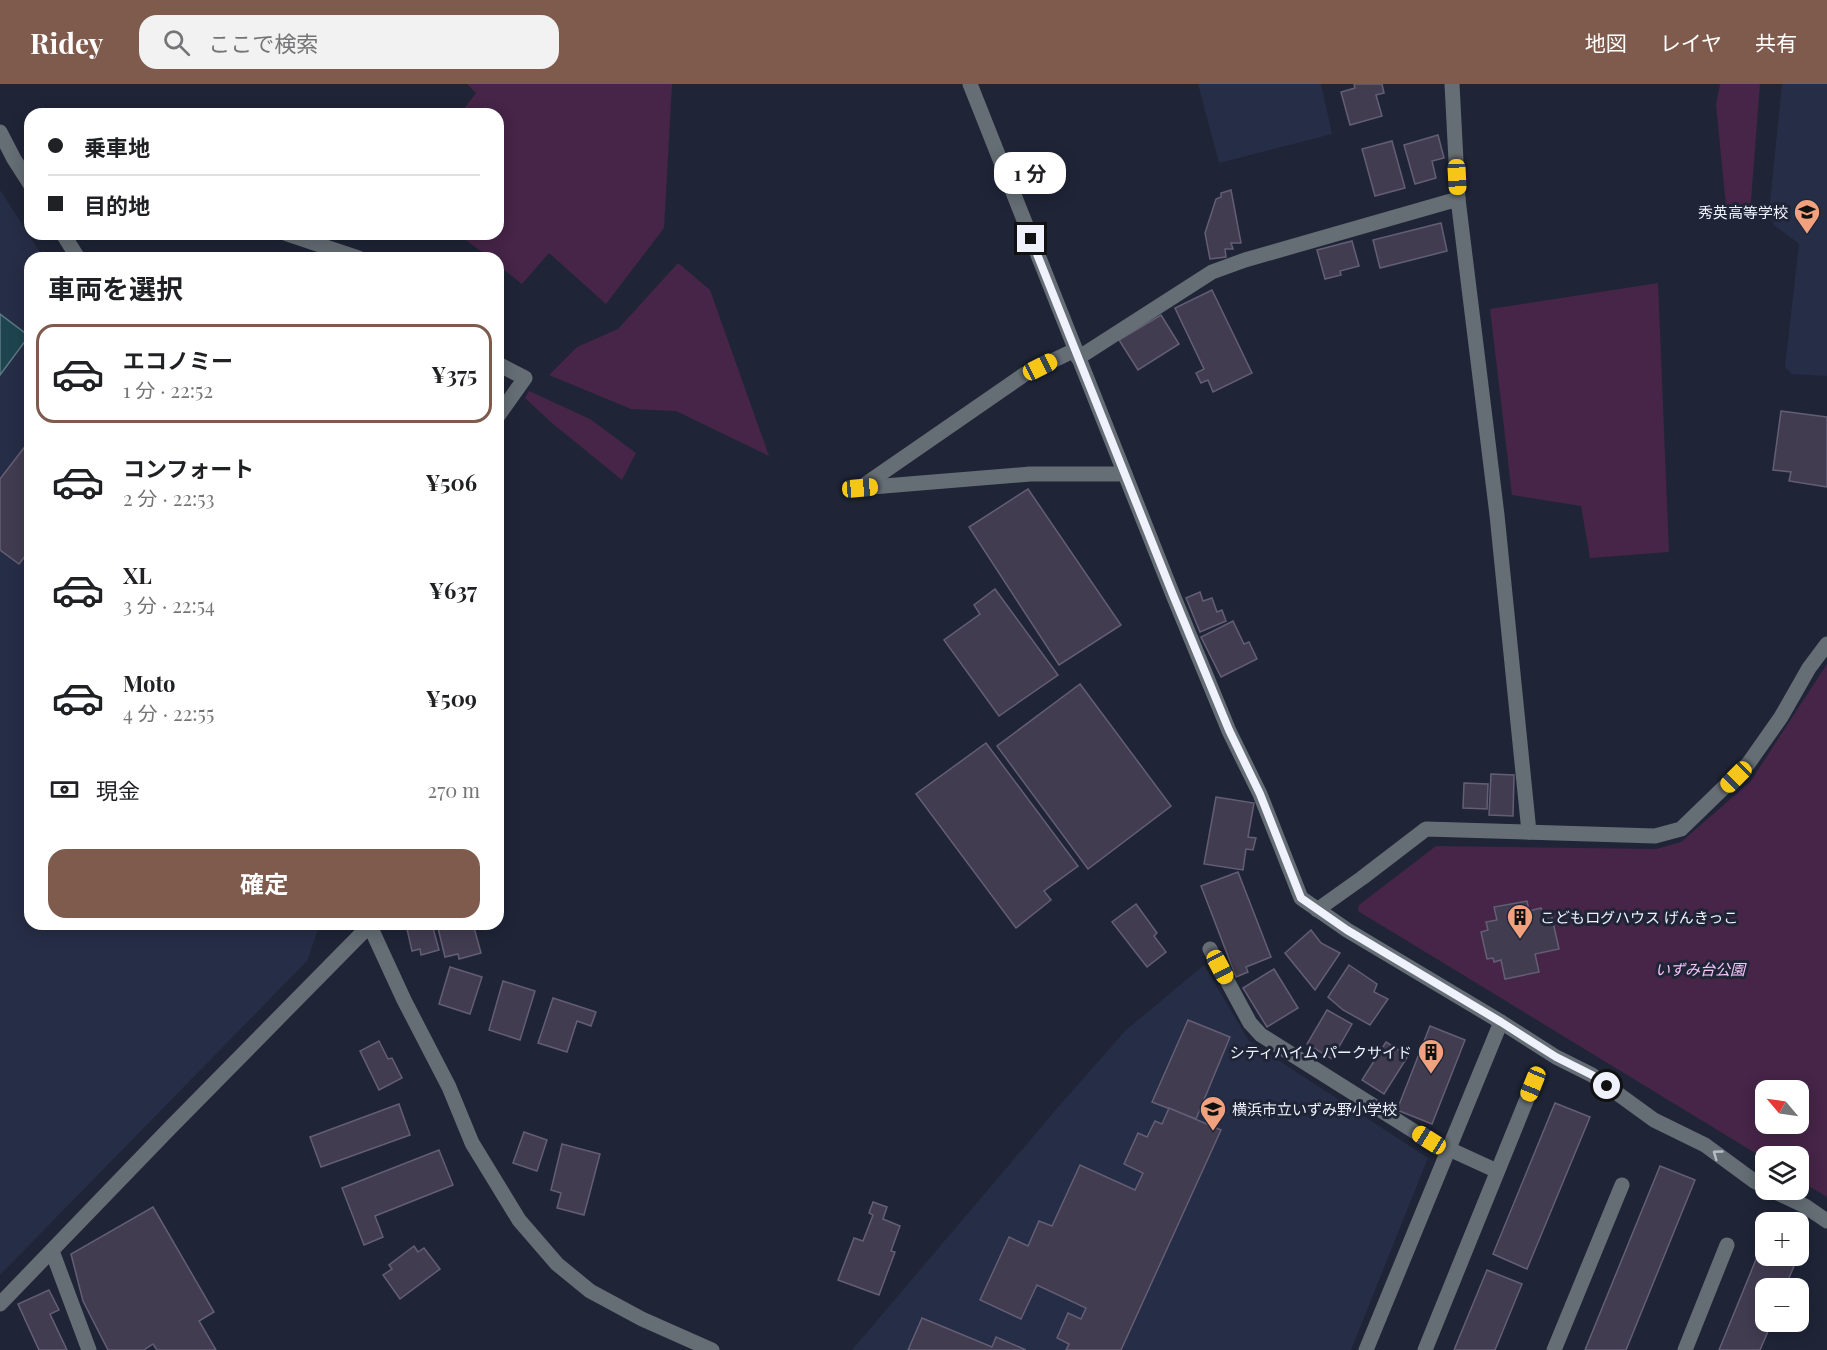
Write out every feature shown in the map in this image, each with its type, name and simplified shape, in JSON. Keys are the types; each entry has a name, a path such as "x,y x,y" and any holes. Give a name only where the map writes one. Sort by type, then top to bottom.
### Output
{"street":[{"path":"970,84 1229,730 1260,794 1301,898 1356,936 1556,1057 1592,1075 1654,1120 1705,1145 1755,1182"},
{"path":"1452,84 1458,199 1497,515 1529,832"},
{"path":"0,132 24,175"},
{"path":"1125,474 1030,474 860,488 1025,374 1077,354 1212,272 1245,260 1458,199"},
{"path":"305,240 341,252"},
{"path":"504,367 525,378 504,408"},
{"path":"1317,910 1426,829 1655,836 1681,829 1748,764 1781,717 1809,668 1827,644"},
{"path":"0,1304 364,930"},
{"path":"371,930 449,1087 472,1143 519,1220 557,1264 590,1291 642,1319 712,1350"},
{"path":"1210,948 1250,1023 1262,1035 1448,1150 1497,1171"},
{"path":"1366,1350 1501,1022"},
{"path":"1425,1350 1533,1084"},
{"path":"1554,1350 1622,1185"},
{"path":"1792,1200 1827,1221"},
{"path":"1685,1350 1727,1245"},
{"path":"52,1251 89,1350"}],"shaded area":[{"path":"1198,84 1321,84 1332,134 1219,163"},
{"name":"秀英高等学校","path":"1782,84 1827,84 1827,376 1792,374 1785,367 1799,244 1774,225 1769,212"},
{"path":"0,190 24,227 24,240 32,240 40,252 24,252 24,930 318,930 307,961 0,1275"},
{"path":"0,314 24,332 24,343 0,375"},
{"name":"横浜市立いずみ野小学校","path":"1204,965 1249,1041 1428,1158 1351,1350 852,1350 1126,1030"}],"green space":[{"path":"467,84 672,84 664,228 606,304 549,253 522,284 504,270 504,252 482,252 466,240 504,240 504,108 465,108 476,93"},
{"path":"1720,84 1760,84 1750,214 1723,211 1726,206 1716,105"},
{"path":"678,263 710,290 769,456 676,411 631,409 549,375 577,347 618,329"},
{"path":"1658,283 1669,552 1590,558 1581,506 1512,495 1490,309"},
{"path":"529,391 590,419 636,453 622,480 525,398"},
{"name":"いずみ台公園","path":"1827,664 1827,1197 1809,1186 1809,1146 1755,1146 1755,1153 1358,911 1359,905 1436,846 1656,849 1681,842 1750,782"}],"building":[{"path":"1354,84 1382,84 1384,93 1376,95 1382,116 1350,125 1341,92 1355,88"},
{"path":"1438,135 1444,158 1432,161 1436,178 1415,184 1404,145"},
{"path":"1392,141 1405,188 1375,196 1362,149"},
{"path":"1231,190 1241,243 1231,243 1233,249 1225,249 1226,257 1210,259 1205,233 1216,199 1221,197 1221,193"},
{"path":"1441,223 1447,251 1380,268 1373,240"},
{"path":"1352,241 1359,266 1340,271 1341,275 1325,279 1317,250"},
{"path":"1212,290 1252,373 1213,392 1208,380 1201,383 1196,373 1204,369 1175,308"},
{"path":"1161,315 1179,344 1138,370 1119,340"},
{"path":"1781,411 1827,417 1827,487 1789,481 1791,472 1773,470"},
{"path":"24,448 24,558 19,564 0,550 0,479"},
{"path":"1028,489 1121,625 1059,665 969,527"},
{"path":"995,589 1058,675 999,716 944,640 980,614 974,605"},
{"path":"1200,592 1203,601 1212,598 1217,612 1222,610 1226,621 1200,632 1186,598"},
{"path":"1233,621 1244,644 1249,642 1257,659 1221,677 1201,637"},
{"path":"1080,684 1171,806 1088,869 997,746"},
{"path":"986,743 1078,866 1044,891 1051,900 1016,928 916,794"},
{"path":"1491,774 1514,775 1513,816 1489,815"},
{"path":"1464,783 1488,784 1487,809 1463,808"},
{"path":"1216,797 1254,803 1248,837 1256,838 1253,850 1246,849 1243,870 1204,864"},
{"path":"1238,872 1271,957 1246,967 1248,972 1236,977 1201,886"},
{"name":"こどもログハウス げんきっこ","path":"1527,901 1529,911 1541,908 1543,915 1551,913 1559,949 1535,954 1539,972 1505,979 1501,960 1494,962 1493,958 1487,959 1481,932 1488,930 1486,922 1497,920 1494,907"},
{"path":"1136,904 1157,933 1154,936 1166,952 1147,967 1112,922"},
{"path":"407,930 434,930 439,950 421,955 420,949 412,951"},
{"path":"438,930 475,930 481,953 459,959 458,954 445,957"},
{"path":"1311,930 1321,943 1340,953 1315,990 1285,953"},
{"path":"1349,965 1377,984 1374,992 1388,999 1370,1025 1343,1010 1328,997"},
{"path":"450,967 482,977 470,1014 439,1004"},
{"path":"1274,969 1298,1008 1267,1027 1243,988"},
{"path":"503,981 535,991 520,1040 489,1030"},
{"path":"553,998 596,1012 591,1026 577,1021 567,1052 538,1043"},
{"path":"1327,1010 1352,1024 1332,1059 1307,1044"},
{"path":"1188,1020 1230,1037 1196,1119 1152,1102"},
{"name":"シティハイム パークサイド","path":"1430,1026 1465,1040 1432,1124 1397,1110"},
{"path":"379,1041 388,1059 392,1058 402,1078 379,1090 360,1051"},
{"path":"1386,1042 1408,1056 1384,1094 1362,1080"},
{"path":"1555,1103 1590,1117 1527,1269 1493,1254"},
{"path":"399,1104 410,1135 321,1167 310,1137"},
{"path":"1169,1108 1221,1130 1121,1350 1066,1350 1069,1344 1057,1338 1068,1313 1081,1319 1086,1308 1037,1285 1021,1319 980,1300 1009,1237 1028,1246 1039,1221 1052,1226 1080,1165 1135,1190 1143,1173 1124,1164 1138,1133 1147,1137 1155,1121 1162,1124"},
{"path":"524,1132 547,1140 537,1171 513,1163"},
{"path":"562,1144 600,1154 584,1215 557,1208 561,1193 551,1190"},
{"path":"439,1150 453,1185 375,1216 383,1237 364,1245 342,1188"},
{"path":"1660,1166 1695,1180 1626,1350 1585,1350"},
{"path":"873,1202 887,1207 883,1219 900,1226 891,1251 895,1252 879,1295 838,1280 854,1238 863,1241 873,1215 869,1213"},
{"path":"153,1207 214,1312 199,1321 216,1350 157,1350 153,1344 144,1350 108,1350 83,1301 71,1254"},
{"path":"414,1246 418,1252 424,1248 440,1269 400,1299 383,1275 392,1269 389,1265"},
{"path":"1755,1262 1755,1266 1794,1266 1789,1278 1755,1278 1755,1332 1768,1332 1760,1350 1719,1350"},
{"path":"1487,1270 1522,1284 1495,1350 1454,1350"},
{"path":"49,1290 59,1310 50,1314 67,1350 39,1350 18,1304"},
{"path":"922,1318 992,1347 996,1337 1026,1350 908,1350"}],"place":[{"name":"秀英高等学校","path":"1807,235"},
{"name":"こどもログハウス げんきっこ","path":"1520,940"},
{"name":"シティハイム パークサイド","path":"1431,1075"},
{"name":"横浜市立いずみ野小学校","path":"1213,1132"}],"route":[{"path":"1031,239 1173,595 1229,730 1260,794 1301,898 1347,930 1607,1086"}]}
